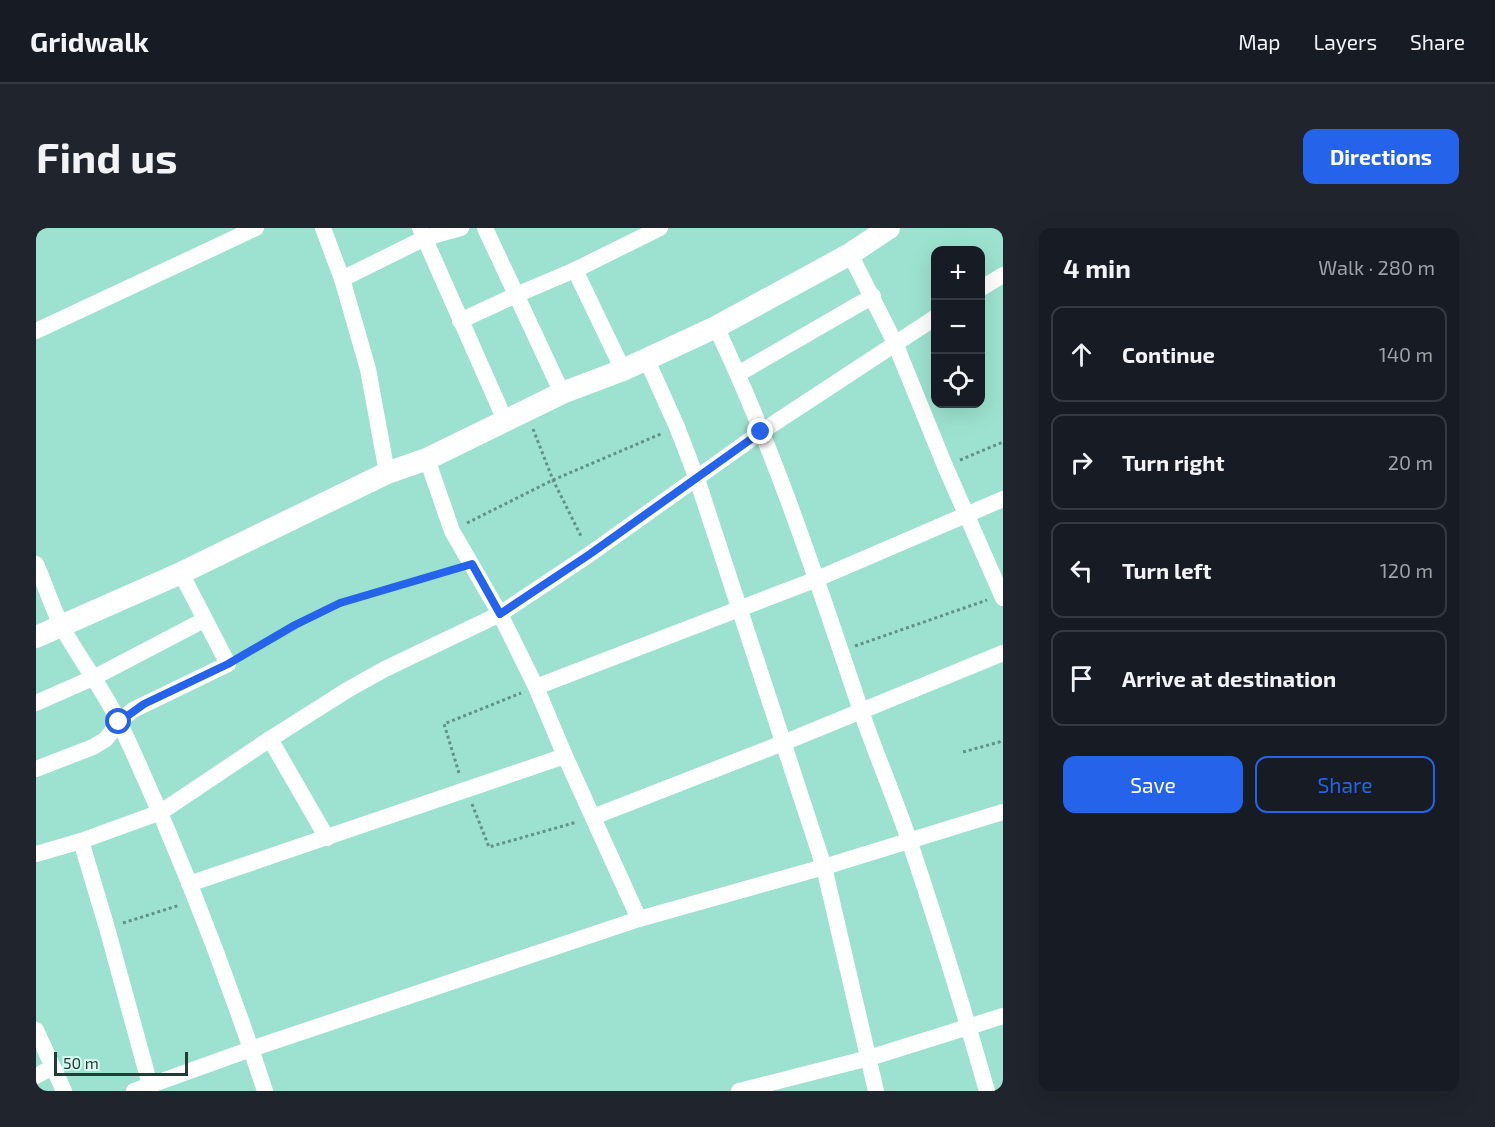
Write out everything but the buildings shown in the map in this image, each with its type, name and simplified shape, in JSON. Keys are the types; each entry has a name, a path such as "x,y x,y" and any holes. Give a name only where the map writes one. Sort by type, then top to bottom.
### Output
{"street":[{"path":"36,331 256,228"},
{"path":"323,228 342,279 368,369 387,473"},
{"path":"342,279 423,233 461,228"},
{"path":"485,228 562,393"},
{"path":"460,321 575,270 636,233 660,228"},
{"path":"36,637 181,573 387,473 427,459 562,393 623,370 716,327 850,254 889,228"},
{"path":"423,233 505,420"},
{"path":"850,254 895,343 1002,597"},
{"path":"575,270 623,370"},
{"path":"985,286 1003,275"},
{"path":"738,374 873,296"},
{"path":"36,854 81,841 161,812 270,739 385,669 500,614 590,554 761,432 931,320"},
{"path":"716,327 738,374 817,579 861,710 909,839 969,1026 987,1091"},
{"path":"646,358 697,479 824,867 876,1091"},
{"path":"427,459 452,531 500,614 536,687 639,919"},
{"path":"536,687 817,579 1003,499"},
{"path":"36,564 62,626 95,677 119,722 161,812 196,900 265,1091"},
{"path":"36,769 64,760 100,743 119,722 144,704 228,664 181,573"},
{"path":"36,703 95,677 204,620"},
{"path":"593,817 783,743 1003,653"},
{"path":"270,739 327,838"},
{"path":"189,884 565,756"},
{"path":"81,841 107,928 142,1088 251,1049 639,919 824,867 1003,812"},
{"path":"739,1091 869,1058 1003,1016"},
{"path":"36,1030 64,1091"},
{"path":"36,1076 53,1067"}],"path":[{"path":"526,411 553,480 590,554"},
{"path":"452,531 553,480 677,427"},
{"path":"945,466 1003,442"},
{"path":"228,664 295,625 340,603 472,564"},
{"path":"842,651 1002,597"},
{"path":"536,687 444,724 450,747 489,847 593,817"},
{"path":"963,752 1003,741"},
{"path":"107,928 196,900"}],"route":[{"path":"119,722 144,704 228,664 295,625 340,603 472,564 500,614 590,554 761,432"}]}
